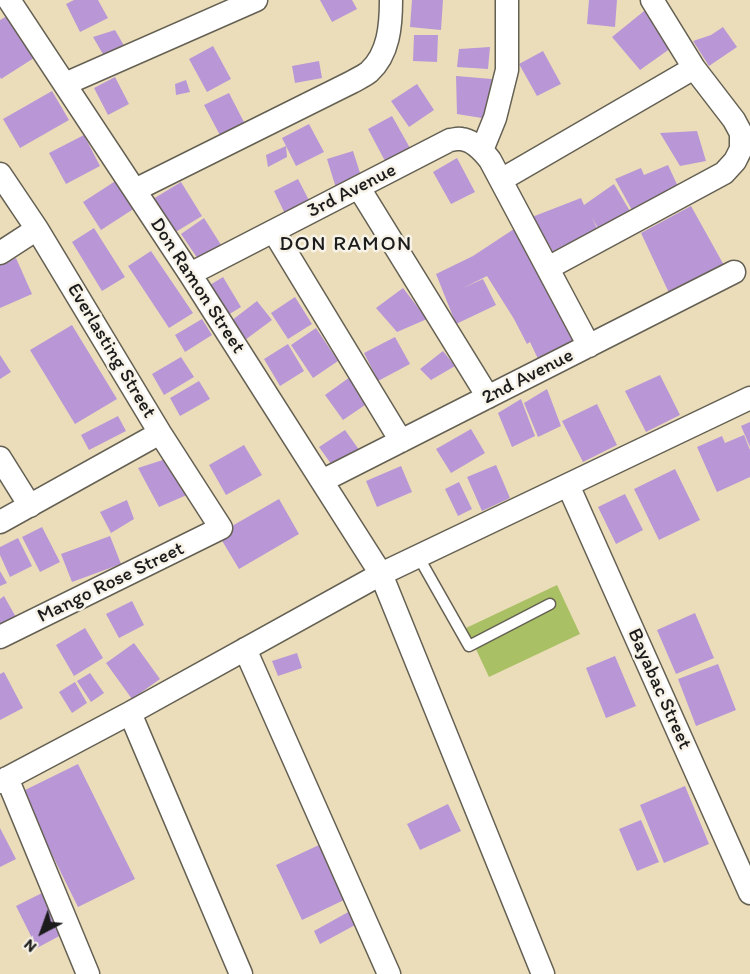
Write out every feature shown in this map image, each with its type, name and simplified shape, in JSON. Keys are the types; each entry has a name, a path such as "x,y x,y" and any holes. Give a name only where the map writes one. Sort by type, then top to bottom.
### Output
{"street":[{"path":"65,84 256,0"},
{"path":"135,190 369,72 381,57 387,40 392,0"},
{"path":"507,0 507,70 495,118 482,150 501,180 589,346"},
{"path":"548,268 724,173 735,161 741,149 741,133 734,120 694,68 652,0"},
{"name":"Don Ramon Street","path":"11,1 190,274 381,574 543,974"},
{"path":"501,180 694,68"},
{"name":"3rd Avenue","path":"190,274 450,140 461,139 482,150"},
{"name":"Everlasting Street","path":"0,174 37,229 160,433 221,528"},
{"path":"360,188 488,397"},
{"path":"0,253 37,229"},
{"path":"274,232 401,441"},
{"name":"2nd Avenue","path":"322,481 734,272"},
{"path":"88,974 3,780 381,574 750,398"},
{"path":"0,522 160,433"},
{"path":"0,458 30,506"},
{"name":"Bayabac Street","path":"568,485 744,863 750,893"},
{"name":"Mango Rose Street","path":"0,638 221,528"},
{"path":"245,649 389,974"},
{"path":"130,712 241,974"}],"lane":[{"path":"418,556 469,646 550,604"}],"green space":[{"path":"557,585 580,634 489,677 466,628"}],"building":[{"path":"74,0 98,0 108,18 80,32 66,4"},
{"path":"320,0 352,0 357,9 332,22"},
{"path":"412,0 443,0 441,30 410,27"},
{"path":"589,0 617,0 615,27 587,24"},
{"path":"649,7 671,48 640,70 612,37"},
{"path":"7,16 34,58 1,79 0,20"},
{"path":"723,27 737,47 709,66 693,41 711,35"},
{"path":"115,30 126,49 104,56 93,37"},
{"path":"414,35 438,35 437,62 413,61"},
{"path":"213,46 231,79 207,92 189,59"},
{"path":"490,47 488,69 457,67 459,49"},
{"path":"543,51 561,84 537,96 519,64"},
{"path":"319,61 322,78 295,83 292,66"},
{"path":"456,76 492,79 488,119 457,114"},
{"path":"115,77 129,104 108,115 94,88"},
{"path":"186,80 190,92 176,95 175,84"},
{"path":"417,84 434,110 409,127 391,101"},
{"path":"52,91 69,120 20,148 3,119"},
{"path":"229,93 246,126 222,139 204,105"},
{"path":"392,116 410,148 385,161 368,129"},
{"path":"309,124 324,152 296,166 282,138"},
{"path":"697,131 706,161 680,166 660,133"},
{"path":"84,135 100,166 66,184 49,153"},
{"path":"286,146 287,157 268,167 266,155"},
{"path":"353,151 362,179 336,188 327,159"},
{"path":"457,158 475,192 451,204 433,172"},
{"path":"668,165 681,193 633,212 615,179 641,168 644,175"},
{"path":"298,179 312,206 287,218 274,191"},
{"path":"117,180 135,208 101,230 83,202"},
{"path":"181,182 202,216 174,233 153,199"},
{"path":"614,184 634,218 601,233 592,218 597,228 555,255 532,217 581,198 584,205"},
{"path":"691,206 725,267 670,295 641,233"},
{"path":"204,218 223,248 200,262 181,234"},
{"path":"517,227 578,341 539,361 530,342 527,344 487,276 463,288 483,279 496,305 456,324 436,274 473,256"},
{"path":"94,228 125,277 102,291 72,242"},
{"path":"151,251 193,313 169,328 128,266"},
{"path":"16,258 32,294 0,308 0,265"},
{"path":"223,277 241,307 228,315 210,285"},
{"path":"403,288 427,319 397,332 376,308"},
{"path":"295,297 312,324 288,339 271,313"},
{"path":"257,301 272,320 245,340 231,321"},
{"path":"202,319 212,335 185,352 175,335"},
{"path":"72,325 117,399 75,424 30,350"},
{"path":"316,328 338,361 313,378 291,345"},
{"path":"395,337 410,364 378,381 364,353"},
{"path":"288,344 304,371 280,386 264,359"},
{"path":"443,351 455,366 431,380 420,369"},
{"path":"0,355 11,372 0,379"},
{"path":"181,357 194,377 164,395 152,374"},
{"path":"660,375 680,415 646,432 625,391"},
{"path":"350,377 368,403 343,420 325,395"},
{"path":"199,381 210,399 180,416 170,398"},
{"path":"547,389 561,426 538,437 524,403"},
{"path":"521,399 535,436 512,447 498,413"},
{"path":"597,404 617,445 583,462 562,421"},
{"path":"118,416 126,431 89,450 81,435"},
{"path":"750,422 750,447 741,426"},
{"path":"471,429 485,453 451,473 436,449"},
{"path":"345,430 362,454 334,468 319,447"},
{"path":"744,435 750,450 750,477 717,492 697,447 722,436 725,443"},
{"path":"244,445 262,475 226,495 209,465"},
{"path":"172,457 189,494 159,507 138,468"},
{"path":"496,465 510,498 482,511 467,477"},
{"path":"401,466 412,492 377,507 366,481"},
{"path":"675,469 700,520 659,540 634,489"},
{"path":"459,482 472,509 458,516 445,489"},
{"path":"625,494 643,530 616,544 598,507"},
{"path":"279,499 299,534 239,569 218,534"},
{"path":"127,500 134,519 111,533 100,512"},
{"path":"42,527 60,562 40,572 22,537"},
{"path":"110,536 121,564 72,582 61,554"},
{"path":"18,538 32,566 10,577 0,555 0,547"},
{"path":"0,571 7,583 0,586"},
{"path":"4,596 17,619 0,629 0,599"},
{"path":"132,601 144,625 119,638 106,614"},
{"path":"695,613 714,658 676,674 657,630"},
{"path":"85,628 103,658 74,676 56,645"},
{"path":"134,643 160,679 132,699 106,663"},
{"path":"297,653 302,668 278,676 272,661"},
{"path":"615,656 636,706 606,718 586,668"},
{"path":"718,664 736,710 696,726 678,679"},
{"path":"4,672 23,708 0,720 0,674"},
{"path":"90,673 104,693 91,702 77,681"},
{"path":"75,682 87,703 72,713 59,692"},
{"path":"78,764 135,879 78,907 21,792"},
{"path":"685,786 709,844 664,863 640,805"},
{"path":"448,804 461,831 420,850 407,824"},
{"path":"641,820 659,862 637,871 619,829"},
{"path":"0,828 16,859 0,867"},
{"path":"319,845 344,900 302,920 276,865"},
{"path":"42,893 63,934 37,948 16,906"},
{"path":"350,911 357,924 320,944 314,931"}],"district":[{"name":"DON RAMON","path":"346,245"}]}
